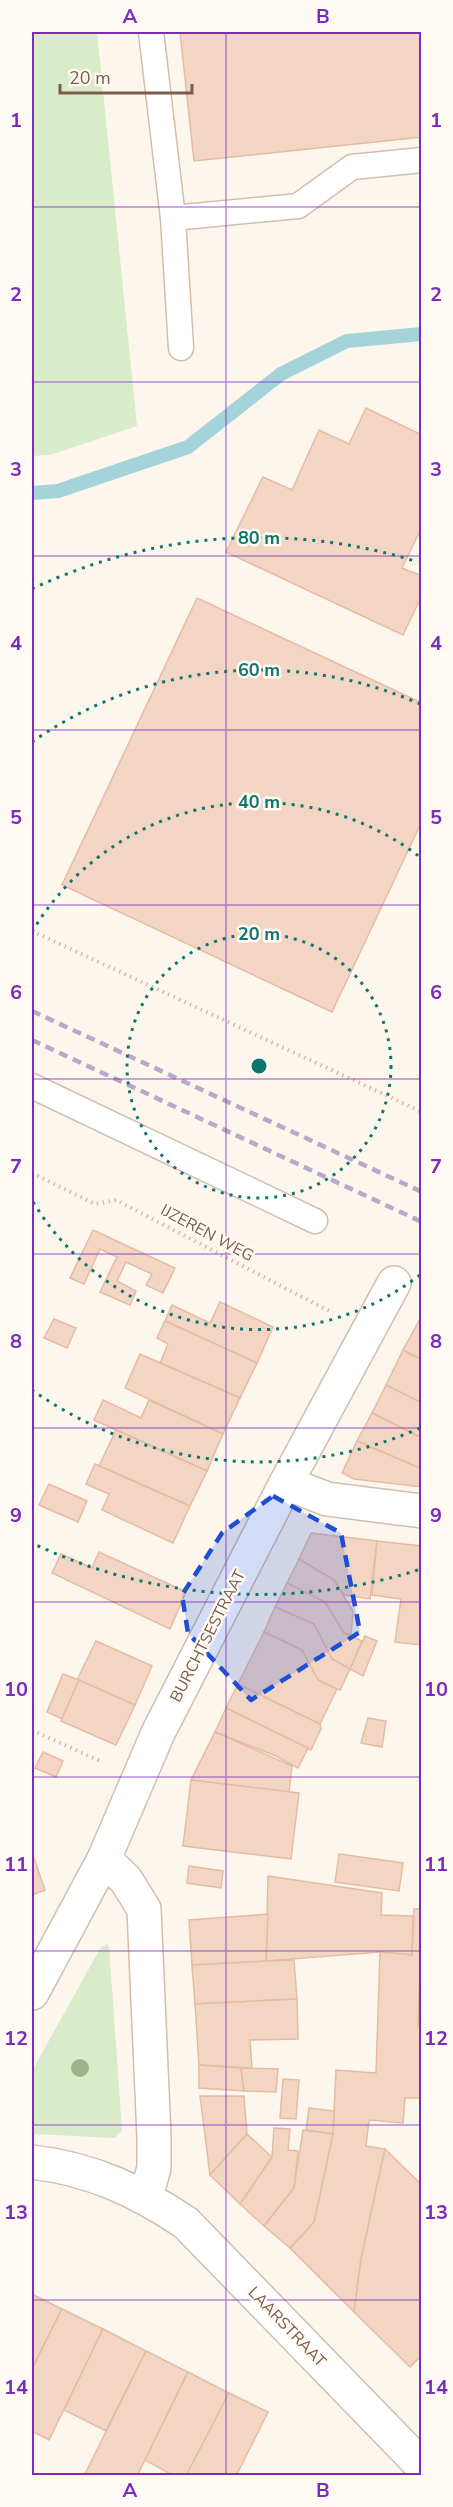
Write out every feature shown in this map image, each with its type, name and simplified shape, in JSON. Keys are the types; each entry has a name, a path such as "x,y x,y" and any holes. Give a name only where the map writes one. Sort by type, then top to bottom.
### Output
{"street":[{"name":"BURCHTSESTRAAT","path":"32,1993 104,1859 158,1733 286,1483 394,1283"},
{"path":"286,1483 327,1498 422,1510"},
{"path":"104,1859 126,1880 144,1909 154,2137 154,2168 146,2196"},
{"name":"LAARSTRAAT","path":"32,2162 107,2179 146,2196 186,2223 422,2466"}],"lane":[{"path":"151,32 172,218 181,348"},
{"path":"172,218 298,206 352,167 422,160"},
{"path":"32,1086 315,1221"}],"path":[{"path":"32,931 422,1112"},
{"name":"IJZEREN WEG","path":"32,1173 95,1204 116,1200 368,1331"},
{"path":"32,1730 139,1779"}],"highlighted area":[{"path":"273,1496 341,1533 360,1632 251,1700 188,1633 182,1595 222,1533"}],"green space":[{"path":"32,32 97,32 137,426 50,455 32,456"},
{"path":"107,1944 109,1946 122,2130 115,2138 32,2134 32,2071 101,1947"}],"building":[{"path":"180,32 422,32 422,137 194,161"},
{"path":"366,408 422,435 422,527 402,568 422,576 422,595 403,635 226,552 263,477 292,490 319,430 349,444"},
{"path":"197,598 422,703 422,821 332,1012 62,885"},
{"path":"93,1230 175,1268 163,1293 146,1285 152,1274 126,1262 117,1281 136,1291 130,1305 100,1292 117,1257 100,1249 84,1284 70,1278"},
{"path":"220,1302 273,1327 257,1363 165,1321 172,1305 210,1323"},
{"path":"422,1318 422,1360 403,1350"},
{"path":"54,1319 76,1328 67,1348 44,1338"},
{"path":"165,1321 257,1363 240,1398 160,1363 168,1344 157,1338"},
{"path":"403,1350 422,1360 422,1403 386,1385"},
{"path":"140,1354 240,1398 223,1434 125,1388"},
{"path":"386,1385 422,1403 422,1438 372,1413"},
{"path":"103,1400 141,1418 149,1400 223,1434 207,1471 94,1420"},
{"path":"372,1413 422,1438 422,1469 357,1441"},
{"path":"116,1430 207,1471 190,1506 99,1466"},
{"path":"357,1441 422,1469 422,1487 354,1479 342,1473"},
{"path":"95,1464 190,1506 173,1543 102,1510 109,1494 86,1484"},
{"path":"49,1484 87,1501 78,1522 39,1505"},
{"path":"311,1533 377,1541 370,1599 344,1595 334,1580 299,1559"},
{"path":"377,1541 422,1546 422,1645 395,1642 401,1599 372,1595"},
{"path":"99,1552 186,1592 170,1629 52,1573 61,1554 92,1568"},
{"path":"299,1559 334,1580 353,1611 351,1635 344,1633 325,1602 287,1583"},
{"path":"287,1583 325,1602 344,1633 362,1641 350,1669 332,1659 314,1624 275,1607"},
{"path":"275,1607 314,1624 332,1659 350,1669 340,1690 318,1680 302,1650 264,1632"},
{"path":"264,1632 302,1650 318,1680 337,1689 320,1724 238,1684"},
{"path":"365,1636 377,1641 363,1676 350,1669"},
{"path":"96,1641 152,1666 135,1705 77,1680"},
{"path":"63,1674 79,1680 62,1719 47,1712"},
{"path":"79,1680 135,1705 116,1745 61,1721"},
{"path":"238,1684 320,1724 321,1729 311,1750 226,1708"},
{"path":"226,1708 308,1748 298,1768 276,1756 215,1732"},
{"path":"368,1718 386,1721 382,1747 361,1743"},
{"path":"215,1732 292,1766 289,1792 191,1780"},
{"path":"43,1752 63,1761 56,1777 35,1768"},
{"path":"191,1780 299,1793 291,1859 183,1846"},
{"path":"32,1852 45,1890 32,1895"},
{"path":"339,1854 403,1863 399,1891 335,1882"},
{"path":"189,1866 223,1871 221,1888 187,1883"},
{"path":"268,1876 382,1893 381,1915 413,1916 412,1955 380,1952 266,1961"},
{"path":"414,1909 422,1909 418,2027 422,2028 422,2098 405,2098 403,2123 369,2120 366,2146 385,2149 361,2259 354,2312 290,2248 314,2222 333,2134 336,2070 376,2073 380,1952 412,1955"},
{"path":"268,1914 266,1961 192,1965 189,1920"},
{"path":"294,1960 297,1999 195,2004 192,1965"},
{"path":"297,1999 298,2039 250,2040 252,2068 199,2065 195,2004"},
{"path":"199,2065 241,2068 244,2091 199,2088"},
{"path":"241,2068 278,2069 276,2092 244,2091"},
{"path":"283,2079 299,2080 296,2119 280,2118"},
{"path":"200,2096 244,2096 247,2134 210,2175"},
{"path":"309,2108 334,2111 333,2134 306,2130"},
{"path":"274,2128 290,2129 288,2150 298,2151 294,2188 264,2226 240,2204 272,2157"},
{"path":"303,2130 333,2134 314,2222 290,2248 264,2226 294,2188"},
{"path":"247,2134 272,2157 240,2204 210,2175"},
{"path":"385,2149 422,2185 422,2355 410,2367 354,2312 361,2259"},
{"path":"32,2294 62,2309 33,2366 32,2365"},
{"path":"62,2309 103,2329 49,2440 32,2431 32,2369"},
{"path":"103,2329 146,2351 106,2431 64,2410"},
{"path":"146,2351 188,2372 145,2460 137,2476 84,2476"},
{"path":"188,2372 229,2393 186,2476 174,2476 145,2460"},
{"path":"229,2393 268,2412 236,2476 186,2476"}],"waterway":[{"path":"32,493 58,491 188,447 281,374 347,341 422,334"}],"railway":[{"path":"32,1011 422,1192"},
{"path":"32,1040 422,1222"}]}
